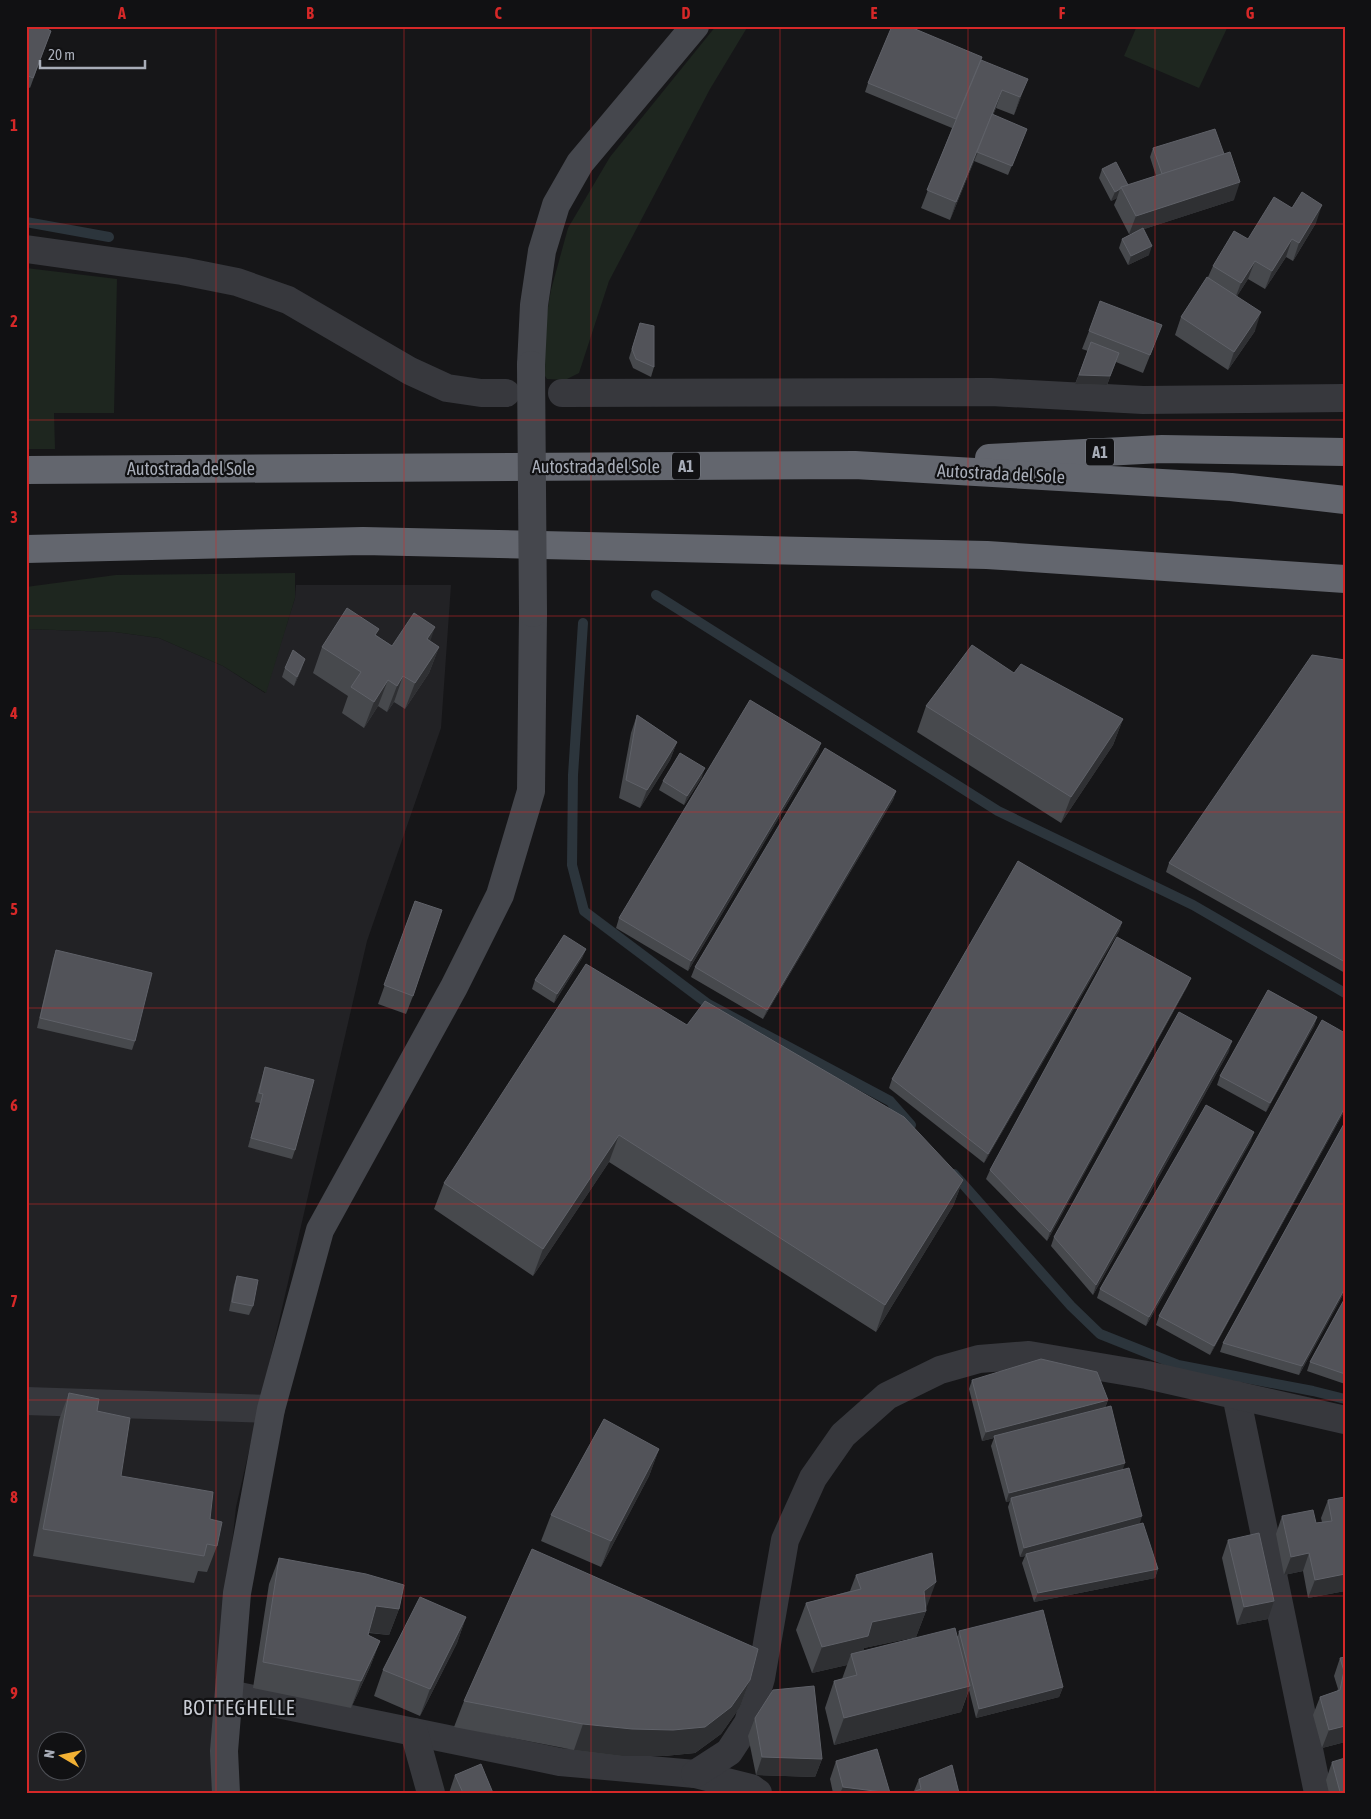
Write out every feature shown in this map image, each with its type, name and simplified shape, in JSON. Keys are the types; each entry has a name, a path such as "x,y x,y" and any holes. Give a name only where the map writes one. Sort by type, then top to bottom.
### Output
{"highway":[{"name":"A1","path":"854,466 1162,449 1345,452"},
{"name":"Autostrada del Sole","path":"26,470 854,466 1232,487 1345,500"},
{"path":"26,549 383,542 987,555 1345,579"},
{"path":"1289,574 1345,584"}],"street":[{"path":"226,1793 224,1752 237,1593 271,1409 320,1230 454,987 500,896 531,791 533,613 531,365 534,306 542,251 556,205 580,164 694,26"},
{"path":"26,249 182,271 237,282 288,300 410,370 446,388 481,393 506,393"},
{"path":"562,393 991,392 1143,400 1345,398"},
{"path":"696,1774 729,1752 748,1723 761,1678 785,1540 813,1478 843,1436 887,1396 940,1370 979,1359 1029,1355 1147,1375 1345,1420"},
{"path":"1236,1395 1318,1793"},
{"path":"26,1401 271,1409"},
{"path":"229,1694 560,1762 696,1774 751,1788 758,1793"},
{"path":"414,1732 431,1793"}],"shaded area":[{"path":"716,26 748,26 710,89 609,281 579,373 565,380 547,379 538,365 551,290 568,228 610,157"},
{"path":"1137,26 1228,26 1199,88 1124,56"},
{"path":"26,268 117,279 114,413 54,413 55,449 26,449"},
{"path":"295,573 295,598 266,693 223,666 159,638 115,632 26,629 26,587 116,575"},
{"path":"296,585 451,585 441,728 367,941 236,1507 213,1722 214,1793 26,1793 26,629 115,632 159,638 223,666 265,693 295,598"}],"building":[{"path":"26,26 42,26 51,31 33,78 26,75"},
{"path":"892,26 908,26 982,57 956,119 868,83"},
{"path":"981,60 1028,79 1020,97 1002,90 956,202 927,190"},
{"path":"992,114 1027,129 1012,166 977,152"},
{"path":"1215,129 1224,154 1162,174 1153,148"},
{"path":"1230,152 1240,182 1136,216 1121,187"},
{"path":"1116,162 1128,185 1121,187 1115,192 1102,169"},
{"path":"1302,192 1322,205 1299,243 1292,239 1272,271 1255,261 1241,283 1213,266 1234,231 1248,239 1274,197 1292,208"},
{"path":"1143,228 1152,246 1131,256 1122,239"},
{"path":"1207,277 1261,312 1234,352 1181,317"},
{"path":"1100,301 1162,325 1150,355 1089,331"},
{"path":"640,323 654,326 654,367 636,359 632,349"},
{"path":"1091,342 1119,353 1110,376 1079,375"},
{"path":"347,608 379,629 375,635 392,646 414,613 435,627 427,639 439,647 415,683 403,676 397,686 388,680 374,702 351,687 361,672 322,647"},
{"path":"972,645 1014,673 1021,664 1123,719 1071,797 926,706"},
{"path":"293,650 305,659 297,677 285,668"},
{"path":"1312,655 1345,660 1345,962 1169,863"},
{"path":"750,700 821,743 691,961 619,918"},
{"path":"637,715 677,742 647,790 626,780"},
{"path":"825,748 896,791 767,1010 695,967"},
{"path":"680,753 705,768 687,796 663,781"},
{"path":"1018,861 1122,922 988,1154 892,1079"},
{"path":"415,901 442,910 413,996 384,985"},
{"path":"564,935 586,949 557,994 535,980"},
{"path":"1117,937 1191,978 1050,1232 990,1170"},
{"path":"56,950 152,973 135,1041 40,1018"},
{"path":"586,964 687,1025 705,1001 904,1117 963,1180 885,1305 619,1135 543,1249 444,1183"},
{"path":"1268,990 1317,1017 1270,1103 1220,1076"},
{"path":"1179,1012 1232,1041 1096,1285 1054,1237"},
{"path":"1322,1020 1345,1033 1345,1107 1214,1346 1159,1316"},
{"path":"265,1067 314,1080 295,1150 251,1138 263,1094 259,1093"},
{"path":"1206,1105 1254,1132 1149,1317 1100,1289"},
{"path":"1345,1122 1345,1288 1302,1366 1223,1343"},
{"path":"237,1276 258,1280 253,1306 232,1302"},
{"path":"1345,1298 1345,1374 1310,1362"},
{"path":"1041,1359 1097,1372 1108,1400 986,1432 972,1380"},
{"path":"69,1393 99,1399 97,1411 130,1418 121,1476 213,1492 210,1519 222,1522 217,1546 207,1544 204,1556 43,1529"},
{"path":"1111,1406 1125,1463 1009,1493 994,1436"},
{"path":"604,1419 659,1449 611,1541 551,1515"},
{"path":"1129,1468 1142,1516 1024,1548 1011,1498"},
{"path":"1345,1497 1345,1574 1315,1580 1309,1553 1291,1557 1282,1516 1313,1510 1316,1523 1332,1521 1328,1500"},
{"path":"1143,1523 1158,1569 1038,1593 1026,1554"},
{"path":"1259,1533 1274,1601 1244,1607 1228,1540"},
{"path":"532,1549 758,1649 750,1680 731,1707 705,1727 673,1730 632,1729 583,1724 464,1701"},
{"path":"932,1553 936,1582 924,1591 926,1611 872,1622 868,1636 822,1647 806,1603 861,1589 856,1575"},
{"path":"279,1558 366,1574 404,1585 399,1609 376,1606 368,1635 380,1641 361,1681 263,1662"},
{"path":"420,1597 466,1617 430,1689 383,1670"},
{"path":"1043,1610 1063,1687 979,1709 959,1631"},
{"path":"955,1628 970,1686 844,1718 834,1681 857,1675 851,1654"},
{"path":"1345,1657 1345,1726 1329,1730 1320,1697 1340,1690 1344,1671 1340,1658"},
{"path":"814,1686 822,1759 762,1757 755,1718 773,1690"},
{"path":"877,1749 890,1793 843,1787 836,1761"},
{"path":"1345,1758 1345,1791 1340,1792 1332,1762"},
{"path":"481,1764 493,1793 463,1793 455,1775"},
{"path":"952,1765 959,1793 910,1793 921,1789 919,1779"}],"waterway":[{"path":"26,222 109,237"},
{"path":"656,595 998,811 1193,905 1345,993"},
{"path":"583,623 573,775 572,865 584,911 708,1004 890,1101 911,1125"},
{"path":"954,1174 1071,1306 1100,1334 1178,1365 1345,1399"}],"district":[{"name":"BOTTEGHELLE","path":"239,1708"}]}
